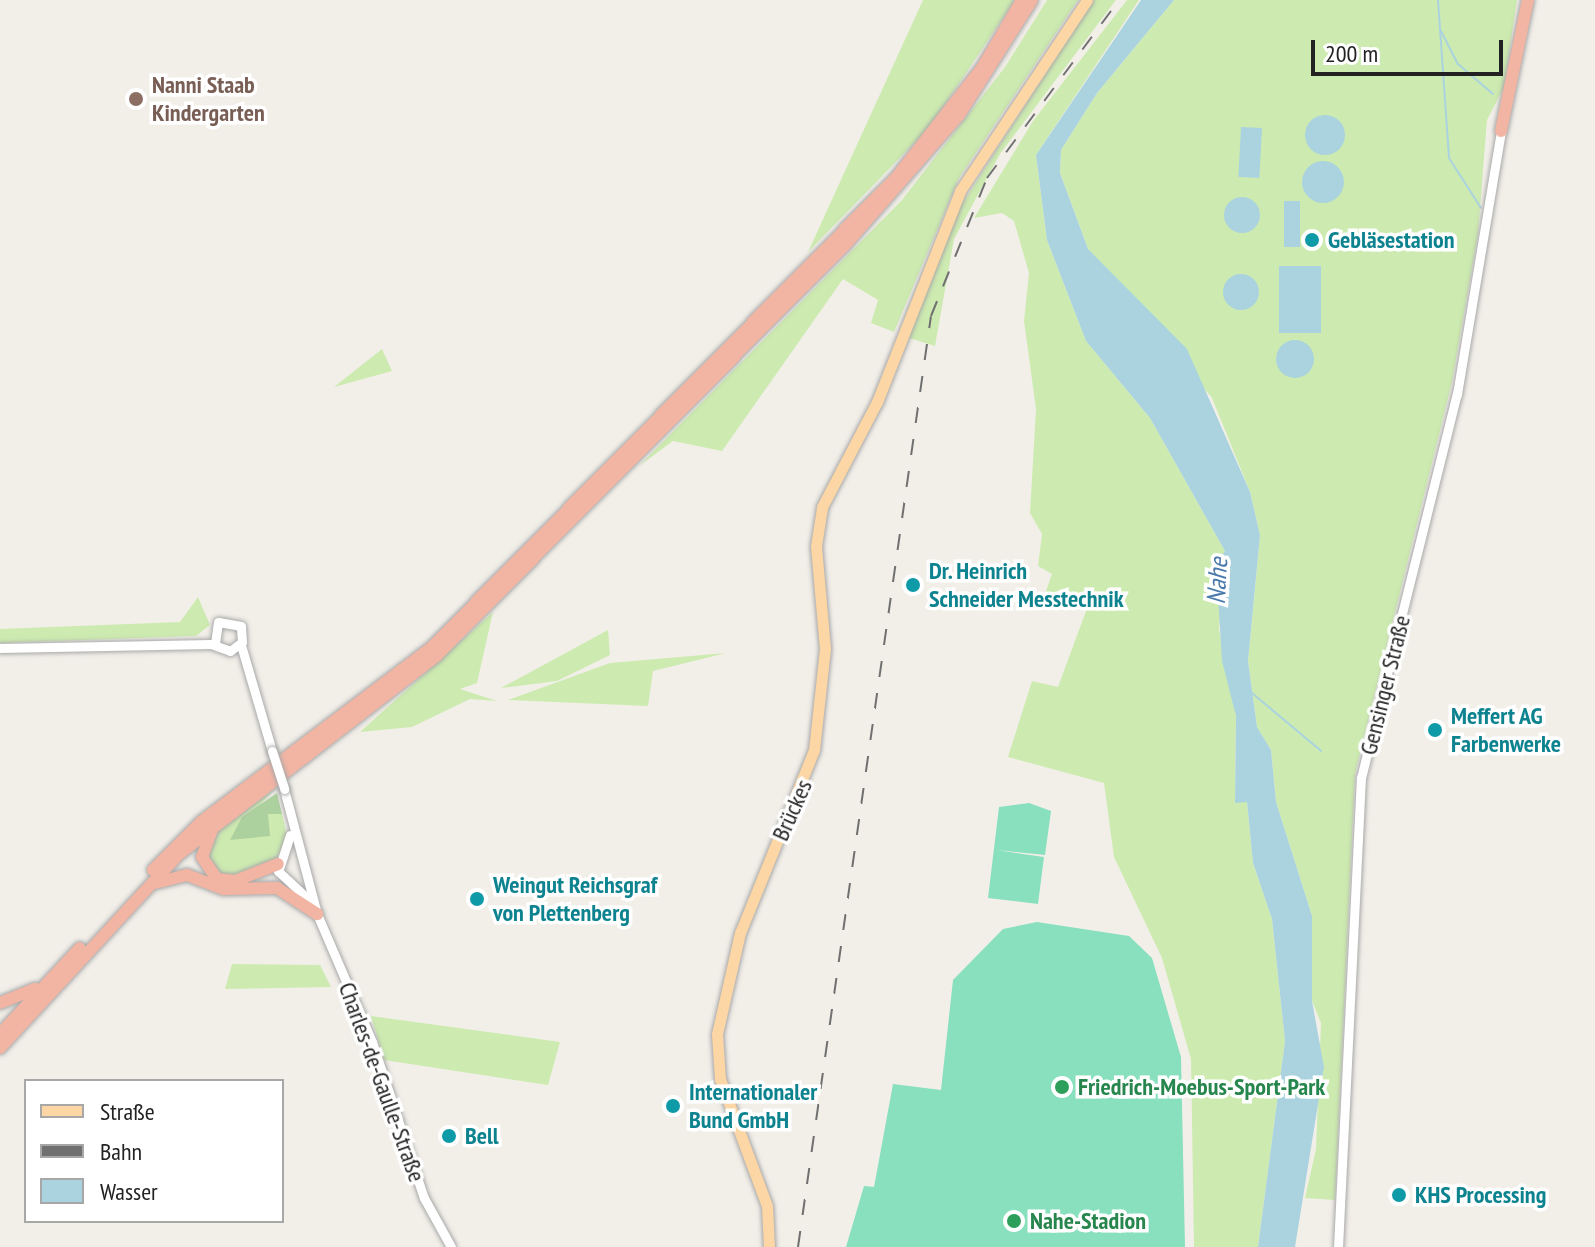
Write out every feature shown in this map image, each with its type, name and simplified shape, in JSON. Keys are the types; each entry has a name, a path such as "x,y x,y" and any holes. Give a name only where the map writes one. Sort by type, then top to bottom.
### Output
{"highway":[{"path":"0,1034 201,822 431,648 794,282 925,143 1022,0"},
{"path":"0,1048 148,886 216,821 368,714 511,581 896,190 959,115 1032,0"},
{"path":"1501,131 1528,0"},
{"path":"216,821 202,852 213,876 235,881 281,859"},
{"path":"148,886 187,875 237,889 284,890 317,914"},
{"path":"237,889 287,879"},
{"path":"0,1003 54,976"}],"main road":[{"name":"Brückes","path":"769,1247 765,1198 718,1070 718,1023 748,909 814,750 825,649 816,546 822,507 889,371 960,191 1087,0"}],"street":[{"name":"Gensinger Straße","path":"1338,1247 1361,778 1457,394 1501,131"},
{"path":"171,647 212,632 222,620 236,621 244,632 241,645 230,651"},
{"path":"212,632 215,644"},
{"path":"0,648 215,644 230,651 248,674"},
{"name":"Charles-de-Gaulle-Straße","path":"241,645 317,914 372,1042 424,1198 451,1247"},
{"path":"290,816 281,859 287,879 304,874"},
{"path":"281,859 300,855"},
{"name":"Charles-de-Gaulle-Straße","path":"287,879 317,914"}],"green space":[{"path":"923,0 1015,0 929,128 808,252"},
{"path":"1047,0 1078,0 959,178 894,332 871,323 878,300 843,279 722,451 673,441 639,466 902,200 1005,67"},
{"path":"1093,0 1116,0 1000,154 954,239 935,346 906,337 953,218"},
{"path":"1127,0 1139,0 1036,155 1047,240 1086,341 1150,418 1225,551 1219,629 1236,716 1235,802 1247,802 1253,863 1272,919 1285,1041 1258,1247 1194,1247 1191,1059 1162,958 1114,857 1104,783 1008,757 1032,681 1058,687 1086,611 1046,591 1052,574 1038,566 1042,534 1030,513 1036,409 1024,321 1029,273 1014,221 1002,213 974,218 1033,121"},
{"path":"1174,0 1517,0 1504,87 1487,120 1478,234 1452,382 1355,774 1335,1200 1305,1198 1316,1149 1321,1023 1312,1001 1312,916 1276,802 1271,750 1257,727 1248,661 1260,535 1250,492 1212,398 1088,249 1060,173 1061,150 1097,93"},
{"path":"382,349 392,371 334,387"},
{"path":"198,597 210,625 196,636 0,643 0,629 180,622"},
{"path":"493,612 477,683 460,689 497,701 470,699 412,727 360,732"},
{"path":"608,630 610,655 557,681 501,688"},
{"path":"726,653 653,671 648,706 508,700 610,663"},
{"path":"275,789 233,834 272,810 282,814 288,840 273,863 227,877 213,870 206,849 216,832"},
{"path":"277,793 282,814 268,814 270,836 230,840 242,817"},
{"path":"1029,803 1051,811 1045,855 996,850 1044,857 1038,904 988,898 999,807"},
{"name":"Friedrich-Moebus-Sport-Park","path":"1037,922 1129,936 1152,958 1181,1057 1185,1247 846,1247 864,1186 874,1187 893,1084 941,1090 953,980 1003,929"},
{"path":"232,964 320,965 331,987 225,989"},
{"path":"371,1016 560,1042 548,1085 384,1060"}],"water":[{"path":"1141,0 1174,0 1097,93 1061,150 1060,173 1088,249 1187,349 1250,492 1260,535 1248,661 1257,727 1271,750 1276,802 1312,916 1312,1001 1324,1067 1295,1247 1258,1247 1285,1041 1272,919 1253,863 1247,802 1235,803 1236,716 1222,661 1216,564 1225,551 1150,418 1086,341 1047,240 1036,155"},
{"path":"1325,115 1339,121 1345,135 1339,149 1325,155 1311,149 1305,135 1311,121"},
{"path":"1241,127 1262,128 1259,178 1238,177"},
{"path":"1323,161 1338,167 1344,182 1338,197 1323,203 1308,197 1302,182 1308,167"},
{"path":"1242,197 1255,202 1260,215 1255,228 1242,233 1229,228 1224,215 1229,202"},
{"path":"1284,201 1300,201 1300,247 1284,247"},
{"path":"1279,266 1321,266 1321,333 1279,333"},
{"path":"1241,274 1254,279 1259,292 1254,305 1241,310 1228,305 1223,292 1228,279"},
{"path":"1295,340 1308,346 1314,359 1308,372 1295,378 1282,372 1276,359 1282,346"}],"waterway":[{"path":"1438,0 1449,158 1481,208"},
{"path":"1441,31 1458,64 1493,94"},
{"path":"1252,693 1321,751"}],"railway":[{"path":"798,1247 931,316 987,178 1119,0"}],"place":[{"name":"Nanni Staab Kindergarten","path":"136,99"},
{"name":"Gebläsestation","path":"1312,240"},
{"name":"Dr. Heinrich Schneider Messtechnik","path":"913,585"},
{"name":"Meffert AG Farbenwerke","path":"1435,730"},
{"name":"Weingut Reichsgraf von Plettenberg","path":"477,899"},
{"name":"Friedrich-Moebus-Sport-Park","path":"1062,1087"},
{"name":"Internationaler Bund GmbH","path":"673,1106"},
{"name":"Bell","path":"449,1136"},
{"name":"KHS Processing","path":"1399,1195"},
{"name":"Nahe-Stadion","path":"1014,1221"}],"water label":[{"name":"Nahe","path":"1217,581"}]}
